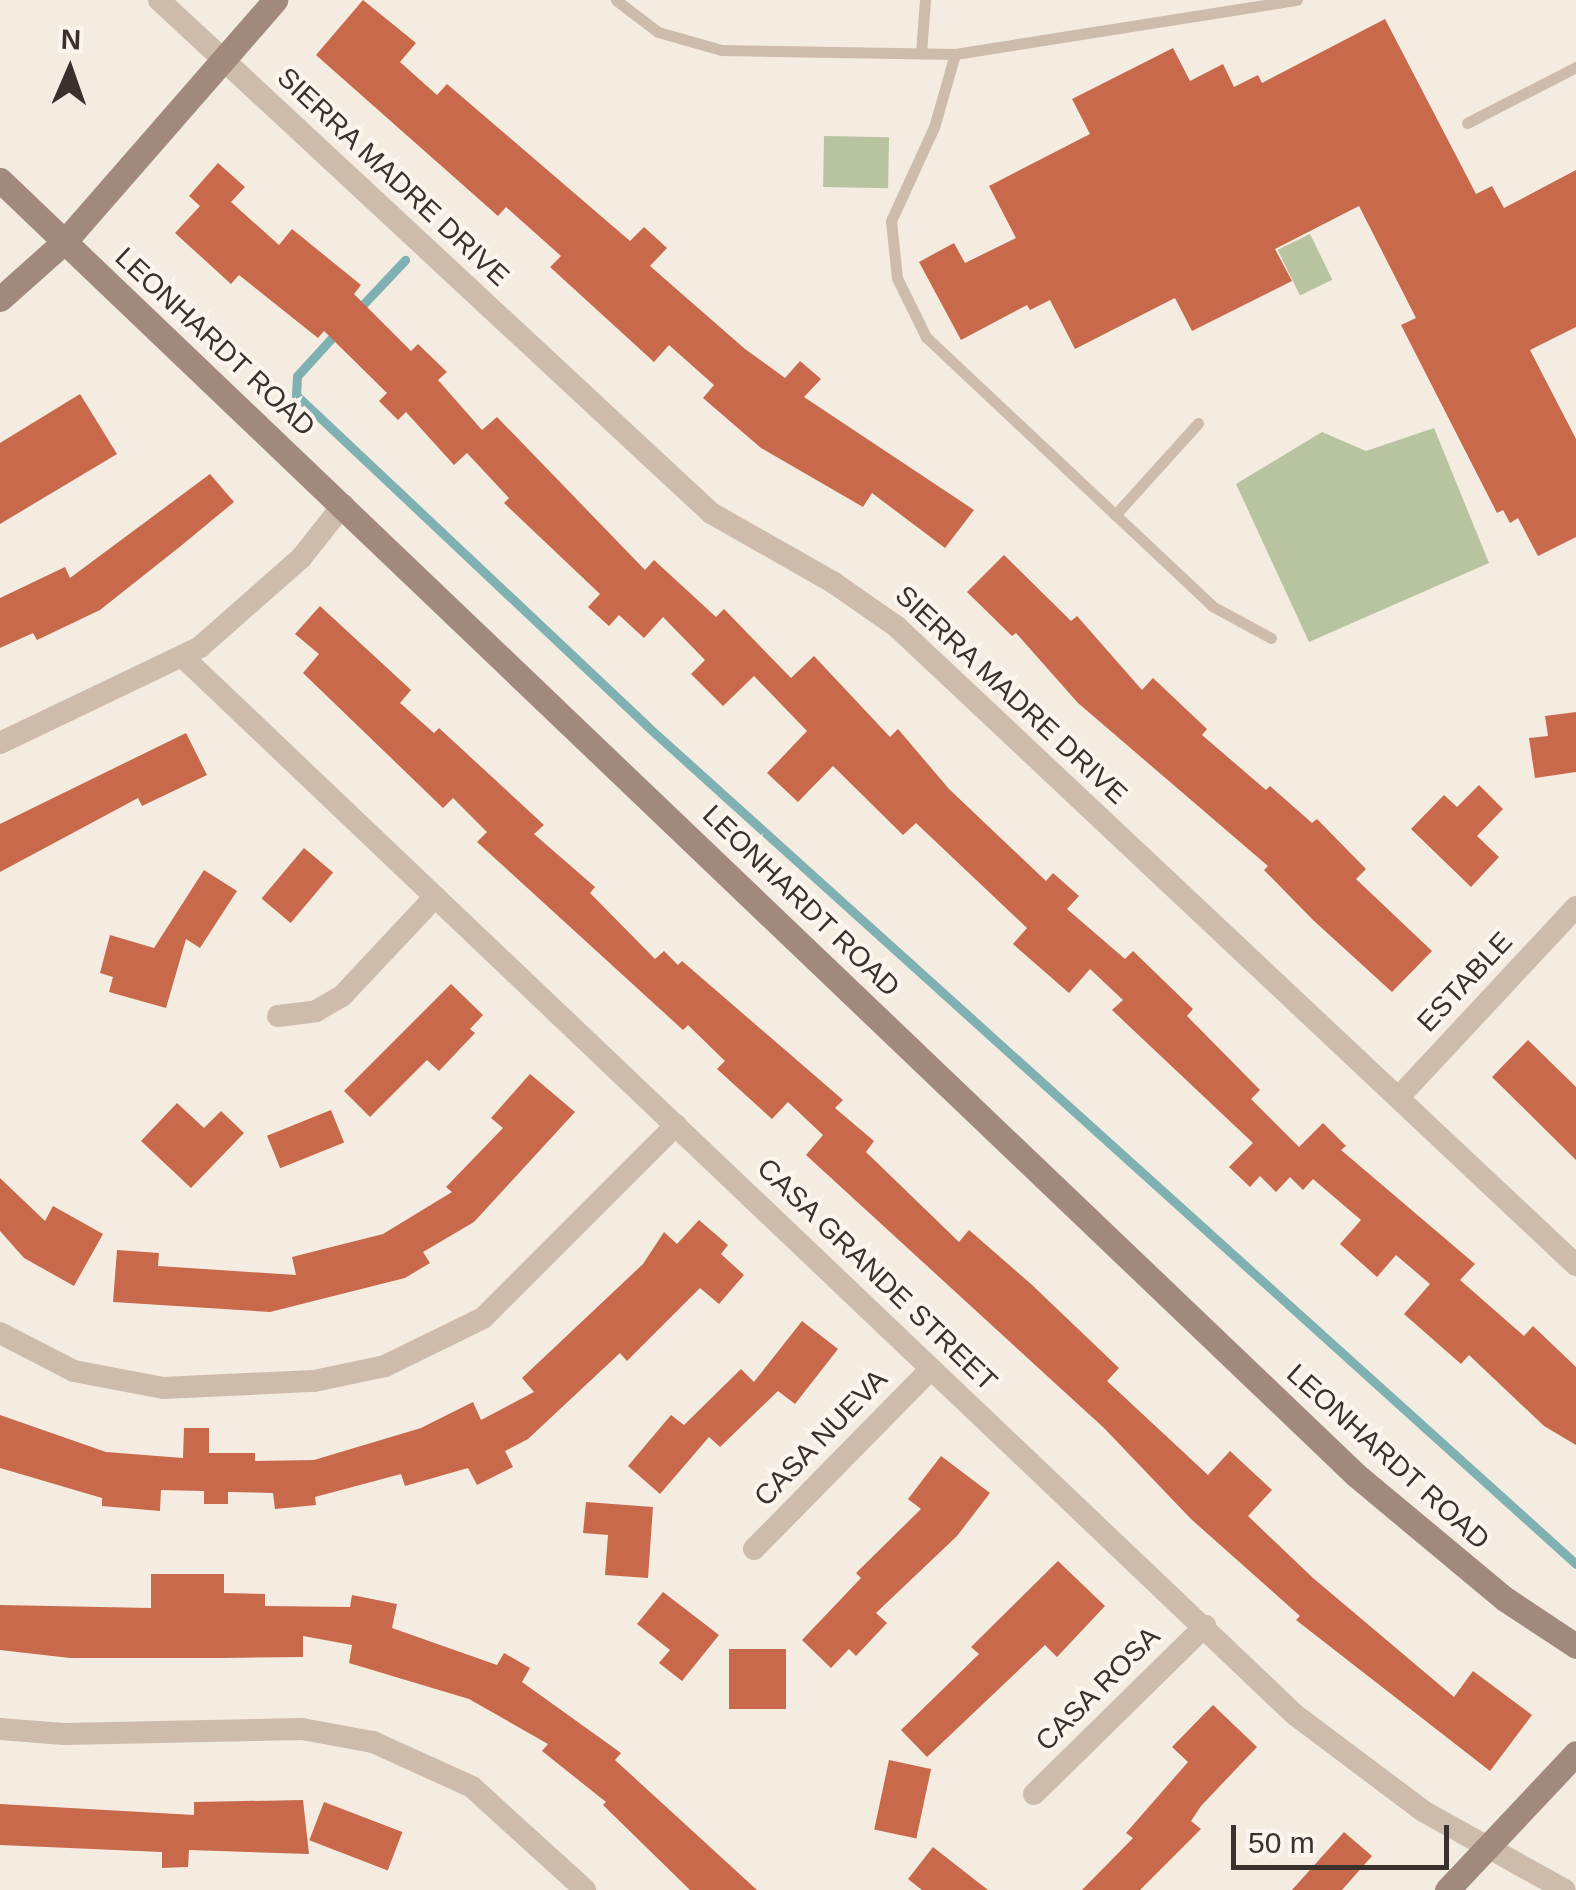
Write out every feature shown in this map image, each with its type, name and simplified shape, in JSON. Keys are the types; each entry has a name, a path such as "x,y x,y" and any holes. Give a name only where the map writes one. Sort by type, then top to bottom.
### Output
{"street":[{"name":"SIERRA MADRE DRIVE","path":"160,0 711,513 834,583 897,628 1576,1265"},
{"path":"0,298 65,241 275,0"},
{"name":"LEONHARDT ROAD","path":"0,180 1356,1475 1505,1599 1576,1646"},
{"path":"0,742 184,656 234,622 301,558 343,505"},
{"name":"CASA GRANDE STREET","path":"184,656 1294,1714 1376,1780 1485,1849 1566,1890"},
{"path":"278,1016 316,1011 342,996 435,896"},
{"name":"ESTABLE","path":"1398,1098 1576,907"},
{"path":"0,1332 74,1370 162,1388 314,1382 385,1366 483,1318 676,1125"},
{"name":"CASA NUEVA","path":"754,1549 930,1369"},
{"name":"CASA ROSA","path":"1034,1794 1205,1626"},
{"path":"0,1728 64,1734 302,1729 374,1742 472,1787 586,1890"},
{"path":"1447,1890 1576,1753"}],"lane":[{"path":"616,0 658,32 688,45 955,54 1222,15 1297,0"},
{"path":"921,53 924,0"},
{"path":"1219,0 1222,15"},
{"path":"955,54 934,127 891,221 897,278 926,337 1212,606 1271,638"},
{"path":"1467,124 1576,67"},
{"path":"1115,515 1198,423"}],"green space":[{"path":"824,136 889,137 888,188 823,187"},
{"path":"1310,234 1332,280 1300,296 1278,250"},
{"path":"1434,428 1489,563 1309,642 1236,484 1322,432 1366,451"}],"building":[{"path":"363,0 416,43 400,62 437,95 447,84 630,241 644,227 667,248 650,266 745,349 785,378 800,361 821,379 804,397 974,510 945,548 872,493 863,507 761,448 703,398 714,385 669,345 654,362 550,267 561,256 506,207 498,216 316,55"},
{"path":"1385,19 1476,194 1492,186 1504,208 1576,170 1576,327 1530,350 1576,439 1576,537 1538,556 1518,518 1510,523 1503,510 1497,513 1401,325 1416,318 1359,206 1275,249 1292,281 1192,331 1175,298 1075,349 1050,300 1030,310 1027,305 961,340 919,262 954,243 965,263 1016,238 989,186 1090,134 1072,99 1173,48 1190,81 1223,64 1234,87 1258,75 1262,83"},
{"path":"218,163 245,187 231,202 279,245 292,229 361,285 354,294 411,351 418,344 447,372 438,380 482,430 497,417 645,570 654,560 716,617 724,609 791,678 814,656 890,737 898,729 949,789 1046,881 1053,873 1079,896 1067,909 1125,959 1133,951 1193,1009 1187,1016 1260,1090 1251,1099 1299,1147 1323,1123 1346,1146 1341,1150 1475,1264 1460,1280 1524,1336 1533,1326 1576,1367 1576,1445 1544,1426 1469,1355 1461,1364 1404,1314 1430,1284 1396,1255 1377,1277 1340,1244 1361,1220 1313,1179 1303,1190 1290,1177 1276,1192 1260,1176 1250,1187 1229,1167 1253,1143 1112,1010 1123,1000 1090,969 1069,993 1013,944 1027,928 916,823 903,835 833,766 798,802 767,773 807,731 754,676 723,706 691,674 705,660 663,617 644,638 619,615 609,626 588,607 600,594 504,503 509,498 467,453 454,465 406,412 398,420 379,401 387,393 324,331 318,338 239,275 231,284 175,233 200,206 189,196"},
{"path":"80,394 117,454 0,524 0,443"},
{"path":"210,474 234,502 100,610 37,640 33,633 0,648 0,598 65,567 70,578"},
{"path":"1004,555 1071,621 1077,616 1142,690 1153,678 1207,729 1202,735 1266,790 1270,786 1312,823 1317,819 1366,869 1356,879 1432,951 1392,992 1313,920 1264,870 1268,866 1078,703 1016,633 1012,636 967,592"},
{"path":"320,606 411,690 400,703 434,733 439,728 544,825 534,834 595,887 590,893 655,959 664,951 678,965 682,961 843,1100 835,1108 874,1141 866,1152 959,1242 969,1230 1031,1284 1119,1368 1107,1381 1208,1475 1230,1451 1272,1490 1248,1516 1313,1578 1454,1697 1473,1671 1532,1715 1490,1771 1296,1620 1300,1616 1191,1519 1104,1428 806,1155 823,1135 788,1102 772,1119 717,1069 725,1061 688,1025 683,1030 477,842 487,832 453,798 443,808 303,673 319,654 295,634"},
{"path":"1576,712 1576,772 1535,778 1529,738 1548,736 1545,716"},
{"path":"186,733 207,775 142,806 138,798 0,872 0,824"},
{"path":"1479,785 1503,809 1477,836 1499,857 1471,887 1411,829 1444,795 1457,807"},
{"path":"304,848 333,872 291,923 262,899"},
{"path":"204,870 237,891 200,948 186,939 166,1008 109,992 113,977 100,973 110,935 154,948"},
{"path":"451,984 483,1015 470,1029 475,1033 439,1071 427,1060 370,1117 344,1091"},
{"path":"1528,1040 1576,1087 1576,1160 1492,1077"},
{"path":"530,1074 575,1112 474,1222 423,1252 430,1263 405,1278 270,1312 113,1302 117,1250 159,1253 158,1266 296,1275 292,1257 383,1234 452,1192 446,1187 503,1128 491,1118"},
{"path":"177,1103 204,1128 221,1111 244,1133 191,1188 141,1141"},
{"path":"331,1110 344,1142 280,1168 267,1136"},
{"path":"0,1178 45,1221 53,1206 103,1234 74,1286 24,1258 0,1231"},
{"path":"699,1220 728,1245 721,1254 744,1275 719,1304 700,1288 627,1361 620,1353 528,1439 505,1451 513,1467 477,1485 468,1468 405,1486 401,1474 315,1497 316,1505 275,1509 273,1493 228,1492 228,1504 204,1504 204,1491 161,1490 160,1511 102,1506 102,1498 0,1468 0,1415 106,1452 183,1458 184,1428 209,1428 209,1453 255,1453 255,1461 314,1460 421,1428 473,1402 481,1420 534,1392 522,1378 643,1264 664,1232 677,1244"},
{"path":"802,1321 838,1349 795,1404 778,1391 720,1447 709,1437 660,1494 628,1466 671,1415 684,1425 741,1369 754,1382"},
{"path":"941,1456 990,1493 957,1536 876,1613 887,1623 856,1656 849,1649 831,1668 802,1640 861,1578 856,1573 921,1509 908,1499"},
{"path":"586,1502 653,1507 648,1578 605,1575 608,1535 583,1533"},
{"path":"1058,1561 1105,1606 1057,1657 1045,1645 927,1757 901,1730 979,1654 971,1647"},
{"path":"151,1574 224,1574 224,1593 265,1594 265,1606 350,1607 352,1595 397,1604 392,1628 497,1665 504,1653 530,1668 522,1682 621,1753 615,1760 757,1890 690,1890 603,1805 606,1802 542,1751 548,1744 469,1699 349,1663 352,1645 303,1636 303,1657 70,1658 0,1650 0,1605 151,1608"},
{"path":"663,1592 719,1635 682,1681 659,1663 670,1650 637,1624"},
{"path":"729,1649 786,1649 786,1709 729,1709"},
{"path":"1213,1705 1257,1747 1201,1806 1191,1821 1201,1829 1140,1890 1082,1890 1133,1838 1126,1833 1188,1762 1172,1747"},
{"path":"889,1760 931,1769 916,1838 874,1829"},
{"path":"303,1800 309,1854 189,1850 188,1867 162,1868 162,1852 0,1845 0,1804 194,1815 194,1802"},
{"path":"324,1802 402,1832 388,1870 309,1840"},
{"path":"1344,1832 1372,1856 1342,1890 1292,1890"},
{"path":"933,1847 988,1890 922,1890 908,1879"}],"waterway":[{"path":"355,313 405,260"},
{"path":"338,331 297,376 296,395 647,726 1576,1564"}]}
